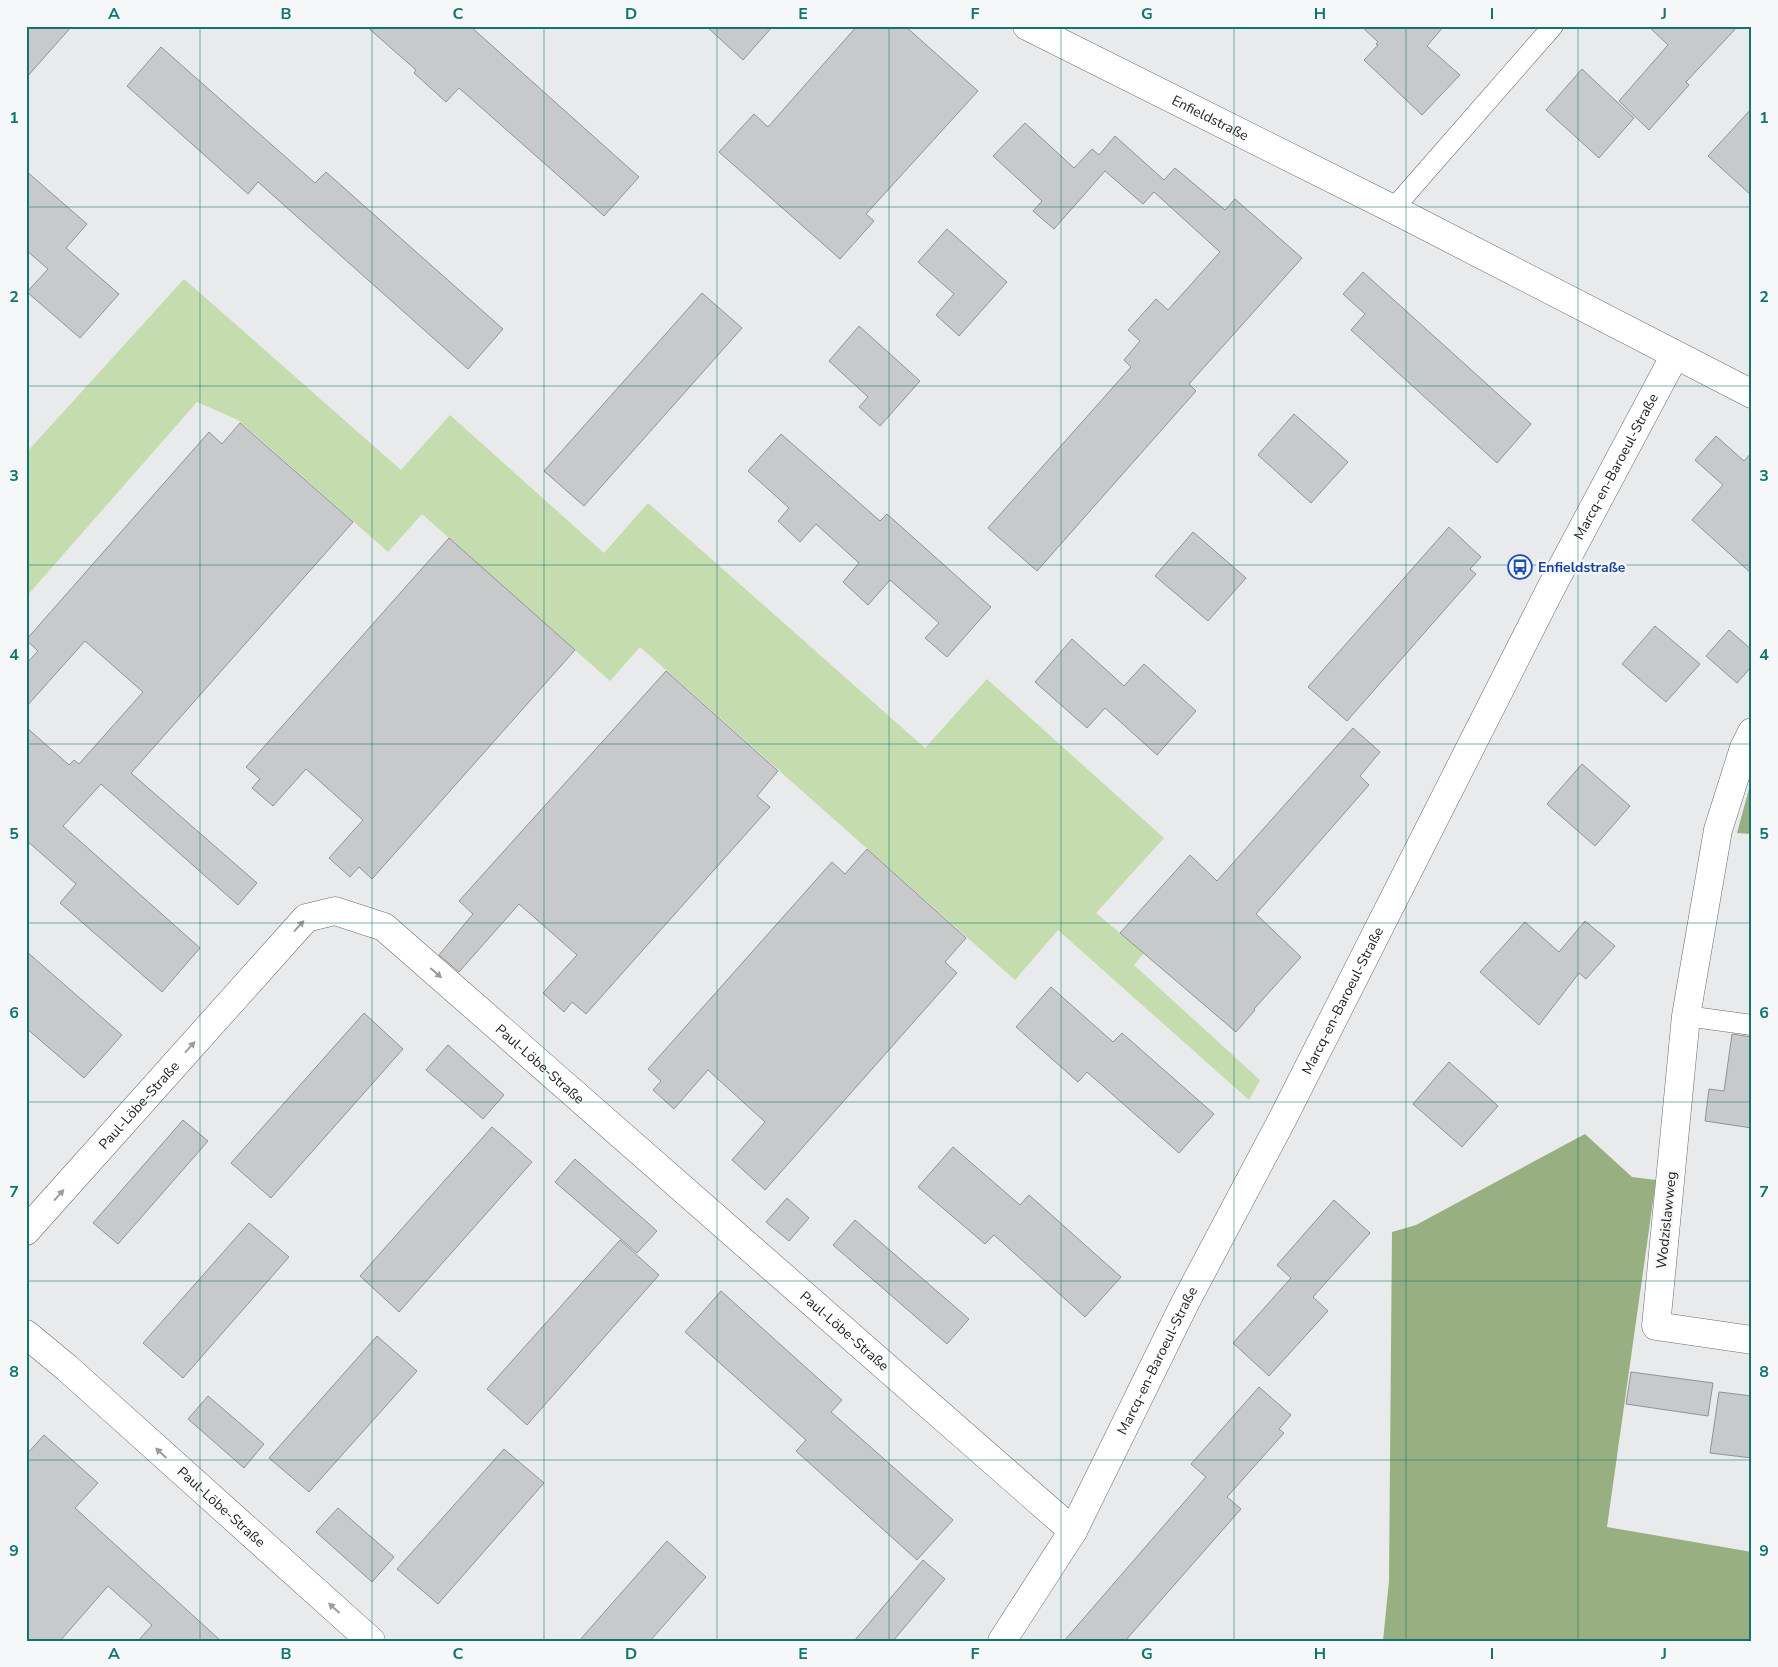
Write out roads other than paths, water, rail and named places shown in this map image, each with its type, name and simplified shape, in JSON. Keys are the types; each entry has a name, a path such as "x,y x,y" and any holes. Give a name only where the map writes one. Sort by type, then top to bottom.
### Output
{"street":[{"name":"Enfieldstraße","path":"1027,26 1392,209 1752,394"},
{"name":"Marcq-en-Baroeul-Straße","path":"1002,1641 1073,1531 1185,1302 1283,1118 1551,588 1676,355"},
{"name":"Wodzislawweg","path":"1752,732 1744,748 1718,830 1686,1016 1656,1326 1752,1340"},
{"name":"Paul-Löbe-Straße","path":"26,1231 306,918 335,911 384,926 1073,1531"},
{"name":"Paul-Löbe-Straße","path":"26,1334 67,1368 371,1641"}],"lane":[{"path":"1392,209 1553,26"},
{"path":"1686,1016 1752,1024"}],"place":[{"name":"Enfieldstraße","path":"1520,567"}]}
